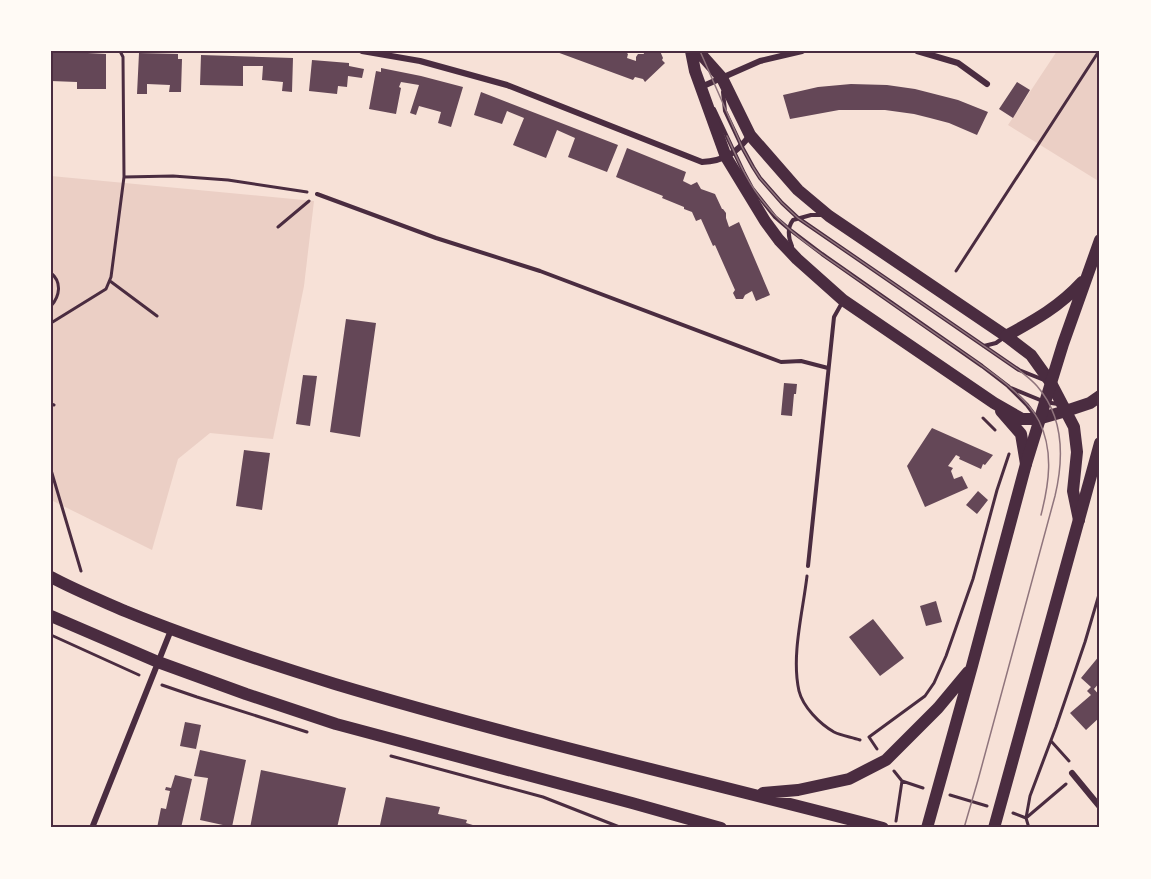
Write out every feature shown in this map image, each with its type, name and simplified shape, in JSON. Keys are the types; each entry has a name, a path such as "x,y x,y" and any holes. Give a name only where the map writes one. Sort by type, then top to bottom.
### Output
{"main road":[{"path":"691,51 700,87 730,154 765,221 797,259 843,300 994,404 1022,419 1039,420 1069,408 1090,403 1100,396"},
{"path":"698,51 722,78 750,135 798,190 829,216 1031,354 1069,408 1076,440 1073,492 1079,520"},
{"path":"927,828 1026,464 1100,240"},
{"path":"1006,336 1069,297 1087,277"},
{"path":"994,404 1021,434 1026,464"},
{"path":"994,828 1100,443"},
{"path":"51,577 171,630 280,667 392,701 883,828"},
{"path":"51,616 158,662 336,724 632,802 721,828"},
{"path":"753,794 798,790 849,779 886,760 938,708 972,666"}],"street":[{"path":"362,51 420,61 507,85 702,162 716,161 730,154 742,147 750,135"},
{"path":"700,87 760,61 802,51"},
{"path":"917,51 958,63 987,84"},
{"path":"92,828 171,630"},
{"path":"1072,773 1100,807"}],"lane":[{"path":"722,78 725,111 742,147 760,178 798,218 1019,370 1051,383"},
{"path":"730,154 769,209 789,229 982,366 1008,386 1039,420"},
{"path":"317,194 436,238 540,271 781,362 801,360 828,368"},
{"path":"797,259 790,242 789,229 793,220 811,215 829,216"},
{"path":"808,566 834,317 843,300"},
{"path":"984,346 996,343 1006,336"},
{"path":"1008,386 1046,402 1069,408"}],"path":[{"path":"51,323 106,289 110,281 124,177 123,57 120,51"},
{"path":"956,271 1099,51"},
{"path":"124,177 173,176 228,180 317,194"},
{"path":"278,227 317,194"},
{"path":"51,273 56,277 59,292 51,306"},
{"path":"110,281 157,316"},
{"path":"983,418 1000,435"},
{"path":"869,737 925,696 934,683 973,579 1010,450"},
{"path":"51,470 81,571"},
{"path":"808,566 796,654 799,692 808,708 822,723 836,733 860,740"},
{"path":"1029,828 1026,818 1030,796 1051,741 1100,591"},
{"path":"1051,741 1074,767 1072,773"},
{"path":"894,828 902,781"}],"shaded area":[{"path":"1057,51 1100,51 1100,182 1008,125"},
{"path":"51,176 314,201 304,286 273,439 210,433 178,459 152,550 51,500"}],"building":[{"path":"51,51 106,54 106,89 77,89 77,82 51,81"},
{"path":"554,51 625,51 628,54 627,58 636,61 638,54 644,54 643,51 660,51 665,63 645,82 643,79 635,77 633,80"},
{"path":"139,53 178,54 178,59 182,59 181,92 169,92 170,85 147,84 147,94 137,94"},
{"path":"201,55 293,58 292,92 282,91 283,82 262,80 263,66 243,66 243,86 200,85"},
{"path":"312,60 349,63 349,66 364,69 362,78 348,76 347,87 338,86 337,94 309,91"},
{"path":"381,68 463,87 451,127 438,123 441,112 419,106 416,115 410,113 419,85 401,82 396,114 369,109 376,71 381,72"},
{"path":"1017,82 1030,90 1013,118 999,109"},
{"path":"851,84 887,85 915,89 958,100 988,112 977,135 949,123 914,114 885,110 839,110 790,119 783,95 818,87"},
{"path":"481,92 618,145 607,172 568,157 575,138 557,130 546,158 513,145 524,118 507,111 502,124 474,115"},
{"path":"627,148 686,172 683,181 691,185 697,182 701,189 715,194 726,213 729,227 739,222 770,295 756,301 752,291 743,299 736,299 733,293 735,290 701,219 696,221 692,212 684,207 616,177"},
{"path":"346,319 376,323 360,437 330,432"},
{"path":"303,375 317,376 310,426 296,424"},
{"path":"784,383 797,384 792,416 781,415"},
{"path":"932,428 993,455 981,469 959,459 960,457 956,455 948,466 953,468 951,471 954,479 962,476 968,488 925,507 907,466"},
{"path":"244,450 270,453 262,510 236,506"},
{"path":"978,491 988,500 977,514 966,505"},
{"path":"936,601 942,622 926,626 920,606"},
{"path":"873,619 904,658 880,676 849,637"},
{"path":"1100,655 1100,682 1094,689 1100,696 1100,717 1086,730 1070,713 1091,695 1087,691 1091,687 1081,678"},
{"path":"185,722 201,725 196,749 180,746"},
{"path":"200,750 246,760 232,827 200,820 208,778 194,776"},
{"path":"261,770 346,788 337,828 317,825 316,828 250,828"},
{"path":"175,775 192,779 181,828 157,828 161,808 166,809 170,791 165,790 166,787 171,788"},
{"path":"386,797 440,807 438,814 467,820 466,823 483,828 395,828 380,825"}],"tram line":[{"path":"700,51 742,147 760,178 782,203 798,218 1019,370 1037,386 1046,398 1057,424 1060,438 1060,467 1055,496 964,828"},
{"path":"727,136 753,188 774,215 795,234 991,372 1024,400 1039,421 1047,444 1048,480 1041,515"}]}
